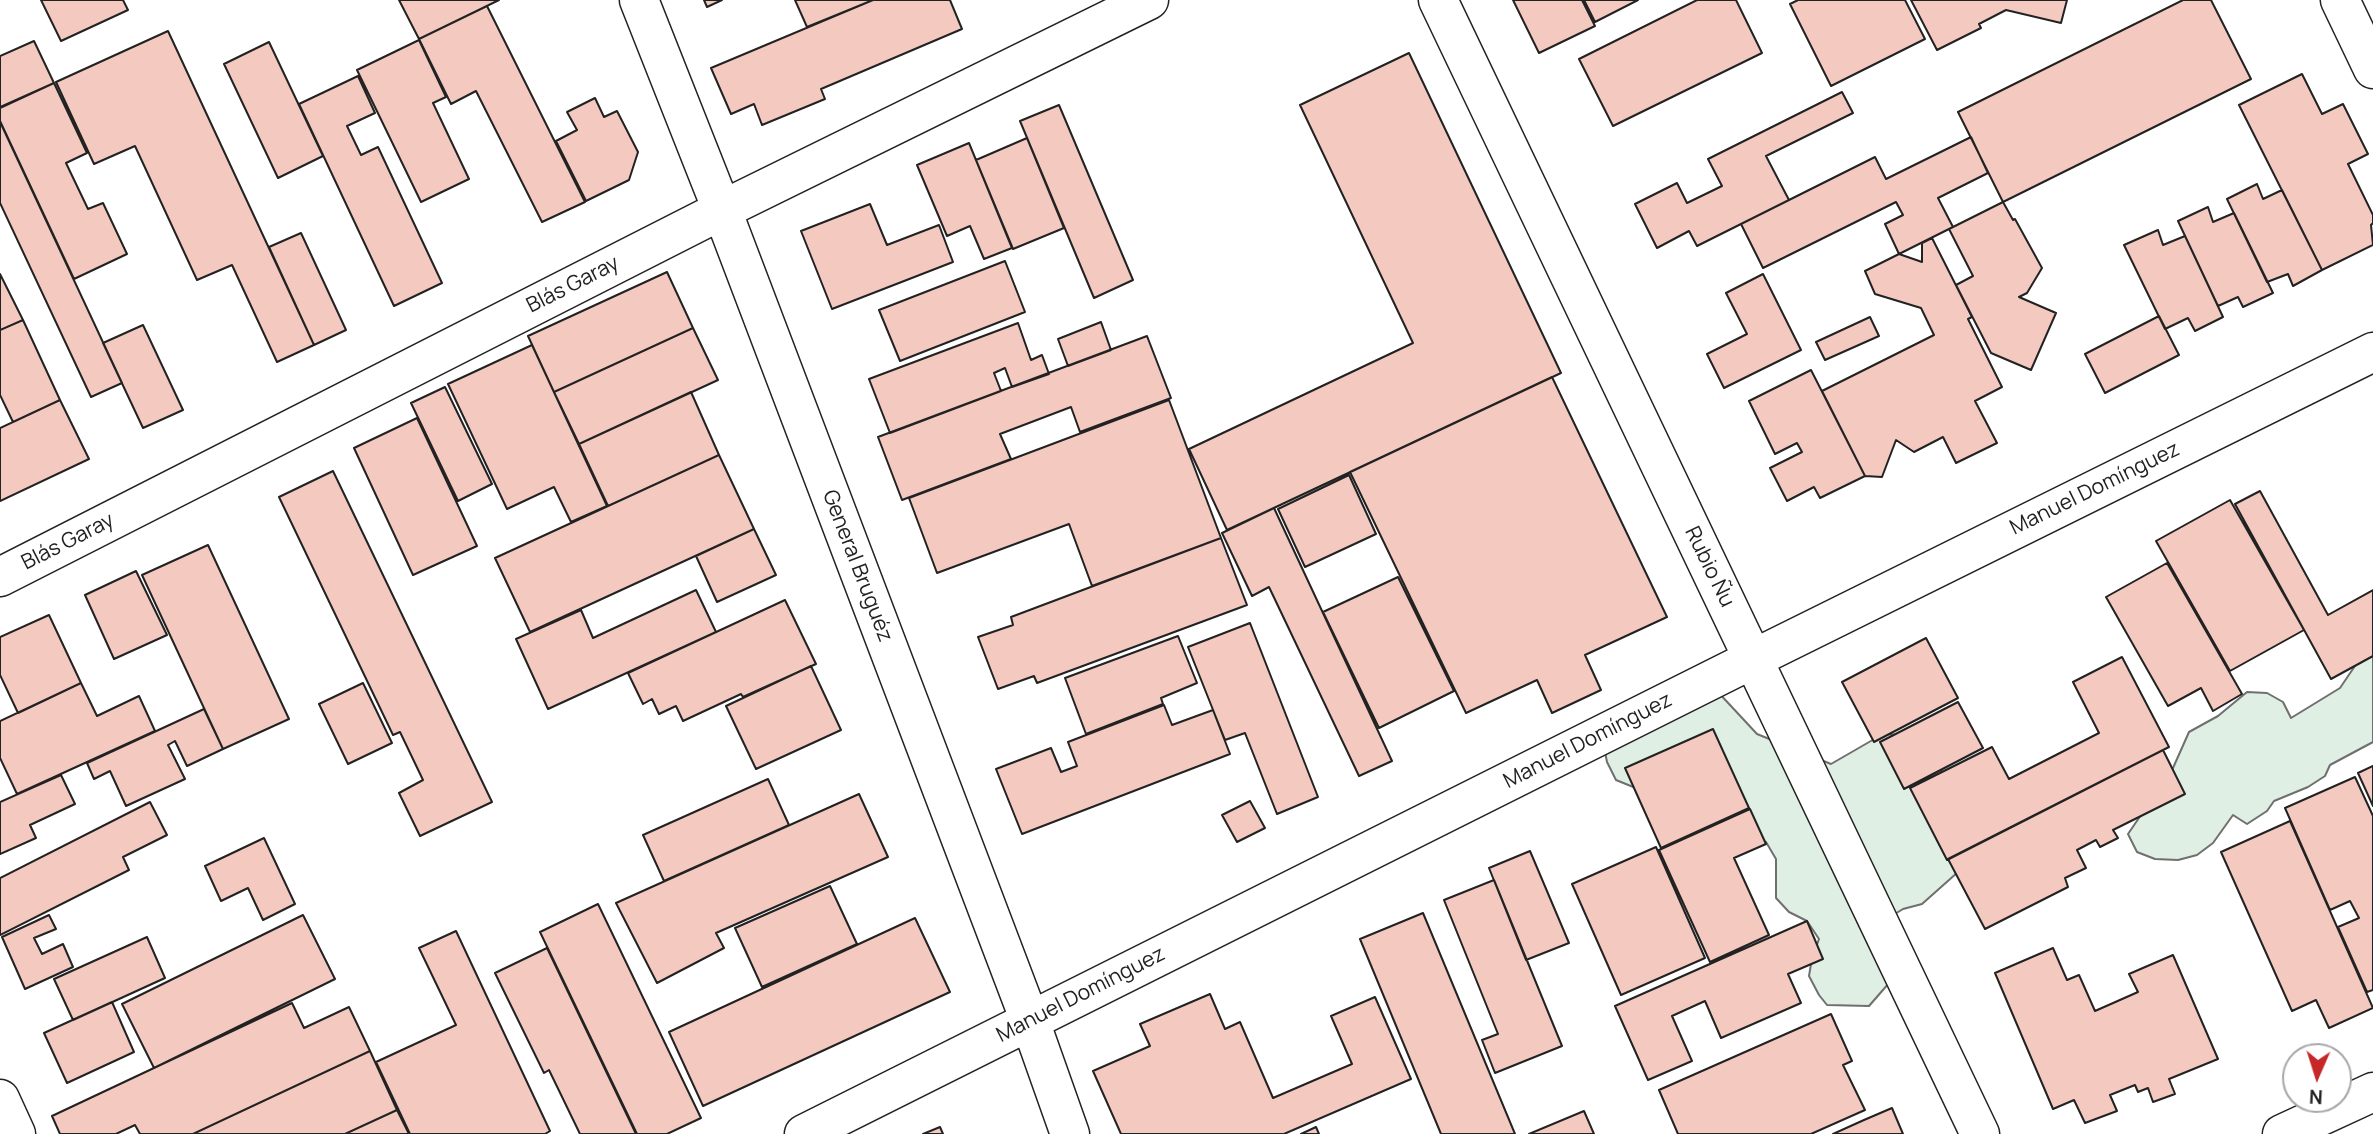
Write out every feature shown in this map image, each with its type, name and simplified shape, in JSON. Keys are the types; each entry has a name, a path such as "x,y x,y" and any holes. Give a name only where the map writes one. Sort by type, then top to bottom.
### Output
{"street":[{"name":"General Bruguéz","path":"639,0 722,210 1030,1020 1070,1134"},
{"name":"Blás Garay","path":"0,577 722,210 1149,0"},
{"name":"Rubio Ñu","path":"1438,0 1980,1134"},
{"path":"2340,0 2373,69"},
{"name":"Manuel Domínguez","path":"804,1134 2373,352"},
{"path":"2282,1134 2373,1092"},
{"path":"0,1099 16,1134"}],"green space":[{"path":"2373,655 2373,742 2330,765 2325,776 2308,787 2274,801 2267,811 2247,824 2233,815 2213,843 2197,855 2178,860 2155,859 2137,852 2128,834 2173,768 2189,732 2218,716 2247,692 2267,693 2283,702 2291,718 2340,688 2361,657"},
{"path":"1717,691 1757,734 1831,764 1883,734 1902,735 1932,757 1942,772 1958,872 1922,904 1903,909 1885,920 1896,975 1869,1006 1827,1005 1819,995 1809,976 1819,939 1807,921 1789,912 1776,898 1776,859 1766,842 1745,837 1727,826 1714,807 1653,795 1616,780 1607,762 1603,742"}],"building":[{"path":"41,0 123,0 128,10 61,41"},
{"path":"399,0 499,0 419,39"},
{"path":"704,0 722,0 707,7"},
{"path":"795,0 873,0 807,27"},
{"path":"873,0 950,0 962,29 821,89 825,99 762,125 754,104 731,114 711,68"},
{"path":"1513,0 1582,0 1595,26 1539,53"},
{"path":"1584,0 1638,0 1595,22"},
{"path":"1697,0 1736,0 1762,53 1613,126 1579,59"},
{"path":"1798,0 1905,0 1925,39 1831,86 1790,4"},
{"path":"1911,0 2067,0 2061,23 2006,10 1979,24 1981,28 1937,50"},
{"path":"2183,0 2211,0 2251,79 2003,202 1958,112"},
{"path":"487,6 585,202 542,222 476,91 451,104 419,39"},
{"path":"168,31 314,345 277,362 232,265 197,280 135,146 94,164 56,82"},
{"path":"419,40 446,97 433,103 469,179 421,202 357,70"},
{"path":"34,41 54,83 0,107 0,56"},
{"path":"269,42 323,156 278,178 224,64"},
{"path":"1409,53 1561,373 1227,530 1189,449 1413,343 1300,105"},
{"path":"2302,74 2322,114 2343,104 2368,154 2348,164 2373,215 2373,245 2322,270 2239,105"},
{"path":"358,76 375,113 347,126 361,155 378,147 442,283 394,306 299,104"},
{"path":"54,83 87,153 66,163 88,209 103,203 127,254 74,279 0,121 0,108"},
{"path":"1842,92 1853,113 1766,156 1789,200 1697,246 1689,231 1657,248 1635,204 1677,183 1687,203 1722,186 1708,159"},
{"path":"595,98 604,117 617,111 638,152 629,180 586,201 556,141 577,130 567,112"},
{"path":"1059,105 1133,280 1094,298 1020,121"},
{"path":"0,122 122,383 91,397 0,203"},
{"path":"1971,137 1988,173 1938,198 1953,227 1899,254 1885,224 1903,215 1896,202 1763,268 1741,224 1875,157 1886,179"},
{"path":"1027,138 1064,228 1013,249 976,160"},
{"path":"969,143 1012,248 984,259 970,226 947,236 917,165"},
{"path":"2257,184 2263,199 2282,190 2322,270 2293,286 2288,274 2267,282 2227,199"},
{"path":"2003,202 2042,268 2027,293 2019,297 2056,313 2031,370 1991,353 1956,285 1973,276 1949,229"},
{"path":"870,204 887,245 939,225 953,262 832,309 801,231"},
{"path":"2208,207 2213,222 2234,213 2273,293 2243,307 2238,297 2218,306 2178,221"},
{"path":"2158,230 2163,245 2185,236 2223,317 2195,331 2188,318 2165,329 2124,245"},
{"path":"301,233 346,330 314,345 269,247"},
{"path":"1932,238 1972,317 1968,319 2002,387 1975,401 1997,443 1956,463 1943,437 1914,452 1896,440 1882,477 1865,476 1822,391 1934,335 1921,308 1875,294 1865,271 1899,254 1922,262 1922,243"},
{"path":"1005,261 1025,312 900,361 879,310"},
{"path":"667,272 693,328 554,392 528,336"},
{"path":"0,274 23,320 0,330"},
{"path":"1763,274 1801,350 1724,388 1707,354 1747,334 1726,293"},
{"path":"2159,316 2179,355 2105,393 2085,354"},
{"path":"1870,317 1879,336 1825,360 1816,342"},
{"path":"23,320 60,400 13,422 0,395 0,330"},
{"path":"1101,322 1111,350 1068,366 1058,339"},
{"path":"1018,323 1031,360 1042,355 1049,374 1012,387 1005,368 994,373 1001,391 890,433 869,379"},
{"path":"143,325 183,410 143,428 103,343"},
{"path":"693,328 718,380 579,444 554,392"},
{"path":"1147,336 1171,398 1080,432 1071,407 1000,434 1011,459 902,500 878,437"},
{"path":"532,345 607,506 571,522 554,487 507,509 448,384"},
{"path":"1811,370 1865,476 1820,498 1814,487 1787,501 1770,468 1802,452 1797,443 1775,454 1749,401"},
{"path":"1552,377 1667,617 1585,655 1601,690 1552,713 1537,680 1466,713 1350,472"},
{"path":"445,387 492,484 458,501 411,403"},
{"path":"691,392 719,455 608,506 579,444"},
{"path":"60,400 89,459 0,501 0,428"},
{"path":"1169,400 1221,538 1092,586 1069,524 937,573 909,498"},
{"path":"417,418 477,546 413,575 354,448"},
{"path":"719,455 754,529 530,632 495,558"},
{"path":"333,471 492,802 420,836 399,793 423,780 400,732 393,735 279,497"},
{"path":"1349,475 1376,534 1305,567 1278,509"},
{"path":"2260,491 2328,615 2373,590 2373,656 2331,679 2235,504"},
{"path":"2230,500 2304,630 2230,671 2156,541"},
{"path":"1274,508 1392,761 1359,776 1269,587 1252,596 1222,533"},
{"path":"754,529 776,575 717,602 696,556"},
{"path":"1221,538 1247,605 1037,683 1034,676 998,689 978,637 1013,625 1011,617"},
{"path":"208,545 289,719 223,749 142,575"},
{"path":"2167,563 2242,694 2213,711 2201,688 2168,706 2106,597"},
{"path":"136,571 167,635 114,659 85,595"},
{"path":"1398,577 1454,691 1379,728 1323,612"},
{"path":"696,590 716,632 548,709 516,639 581,610 593,638"},
{"path":"785,600 816,664 683,721 676,706 659,714 652,699 643,704 628,673"},
{"path":"49,615 81,683 18,713 0,675 0,637"},
{"path":"1250,623 1318,797 1277,814 1245,733 1225,740 1188,647"},
{"path":"1178,636 1197,683 1161,698 1163,704 1086,734 1065,678"},
{"path":"1926,638 1958,698 1874,742 1842,682"},
{"path":"2122,657 2169,747 1947,860 1910,788 1992,747 2009,779 2099,733 2073,682"},
{"path":"811,666 841,730 756,769 726,706"},
{"path":"81,683 97,716 139,696 155,731 17,794 0,758 0,721"},
{"path":"363,683 392,743 348,764 319,704"},
{"path":"1958,702 1983,748 1904,789 1880,742"},
{"path":"1164,705 1172,725 1213,710 1230,754 1022,834 996,769 1051,748 1061,772 1077,766 1068,742"},
{"path":"204,709 223,749 187,766 175,741 168,745 185,779 126,806 110,771 94,779 87,763"},
{"path":"1713,729 1749,808 1661,848 1625,768"},
{"path":"2163,750 2185,794 2113,830 2118,838 2100,847 2096,840 2077,850 2086,868 2065,878 2068,887 1985,929 1948,859"},
{"path":"2373,766 2373,806 2358,773"},
{"path":"61,775 75,804 30,825 36,838 0,854 0,802"},
{"path":"2355,777 2373,816 2373,990 2367,992 2338,927 2359,918 2350,901 2330,910 2285,808"},
{"path":"768,779 789,825 664,881 643,835"},
{"path":"859,794 888,857 716,933 724,948 657,983 616,903"},
{"path":"1250,801 1265,828 1237,842 1222,815"},
{"path":"150,802 167,835 123,857 129,870 0,935 0,878"},
{"path":"1750,809 1766,844 1734,858 1769,935 1710,962 1659,850"},
{"path":"2290,821 2373,1008 2329,1028 2316,1000 2292,1011 2221,852"},
{"path":"264,838 295,904 263,920 248,888 221,901 205,866"},
{"path":"1656,847 1705,958 1621,995 1572,884"},
{"path":"1530,851 1569,943 1526,960 1489,868"},
{"path":"1494,880 1562,1046 1495,1073 1482,1040 1498,1034 1444,900"},
{"path":"830,886 857,944 762,987 735,928"},
{"path":"598,904 701,1118 667,1134 637,1134 540,932"},
{"path":"1423,913 1515,1134 1441,1134 1360,939"},
{"path":"49,915 56,929 34,938 42,954 63,944 73,967 25,989 2,937"},
{"path":"303,915 335,979 154,1068 122,1004"},
{"path":"915,918 950,992 703,1106 669,1032"},
{"path":"1807,921 1823,959 1788,974 1801,1003 1721,1038 1705,1001 1672,1016 1692,1061 1648,1080 1615,1006"},
{"path":"456,931 550,1131 545,1134 410,1134 376,1062 456,1025 419,948"},
{"path":"147,937 165,978 73,1020 54,979"},
{"path":"547,948 636,1134 580,1134 549,1070 544,1073 495,973"},
{"path":"2053,948 2067,980 2079,975 2095,1011 2138,992 2129,974 2173,955 2218,1059 2169,1079 2175,1094 2153,1102 2148,1088 2138,1092 2135,1085 2110,1095 2117,1111 2085,1123 2074,1100 2053,1109 1995,973"},
{"path":"1210,994 1225,1029 1240,1022 1273,1098 1352,1064 1331,1016 1375,997 1411,1079 1284,1134 1121,1134 1093,1071 1150,1046 1140,1024"},
{"path":"112,1002 134,1052 67,1083 44,1033"},
{"path":"292,1003 304,1028 349,1007 370,1051 193,1134 140,1134 135,1125 116,1134 60,1134 52,1116"},
{"path":"1831,1014 1852,1061 1843,1065 1865,1110 1811,1134 1678,1134 1659,1090"},
{"path":"370,1051 397,1110 345,1134 193,1134"},
{"path":"1892,1108 1903,1134 1833,1134 1864,1120"},
{"path":"397,1110 409,1134 345,1134"},
{"path":"1584,1111 1594,1134 1529,1134"},
{"path":"940,1127 943,1134 923,1134"},
{"path":"1316,1127 1319,1134 1301,1134"}]}
